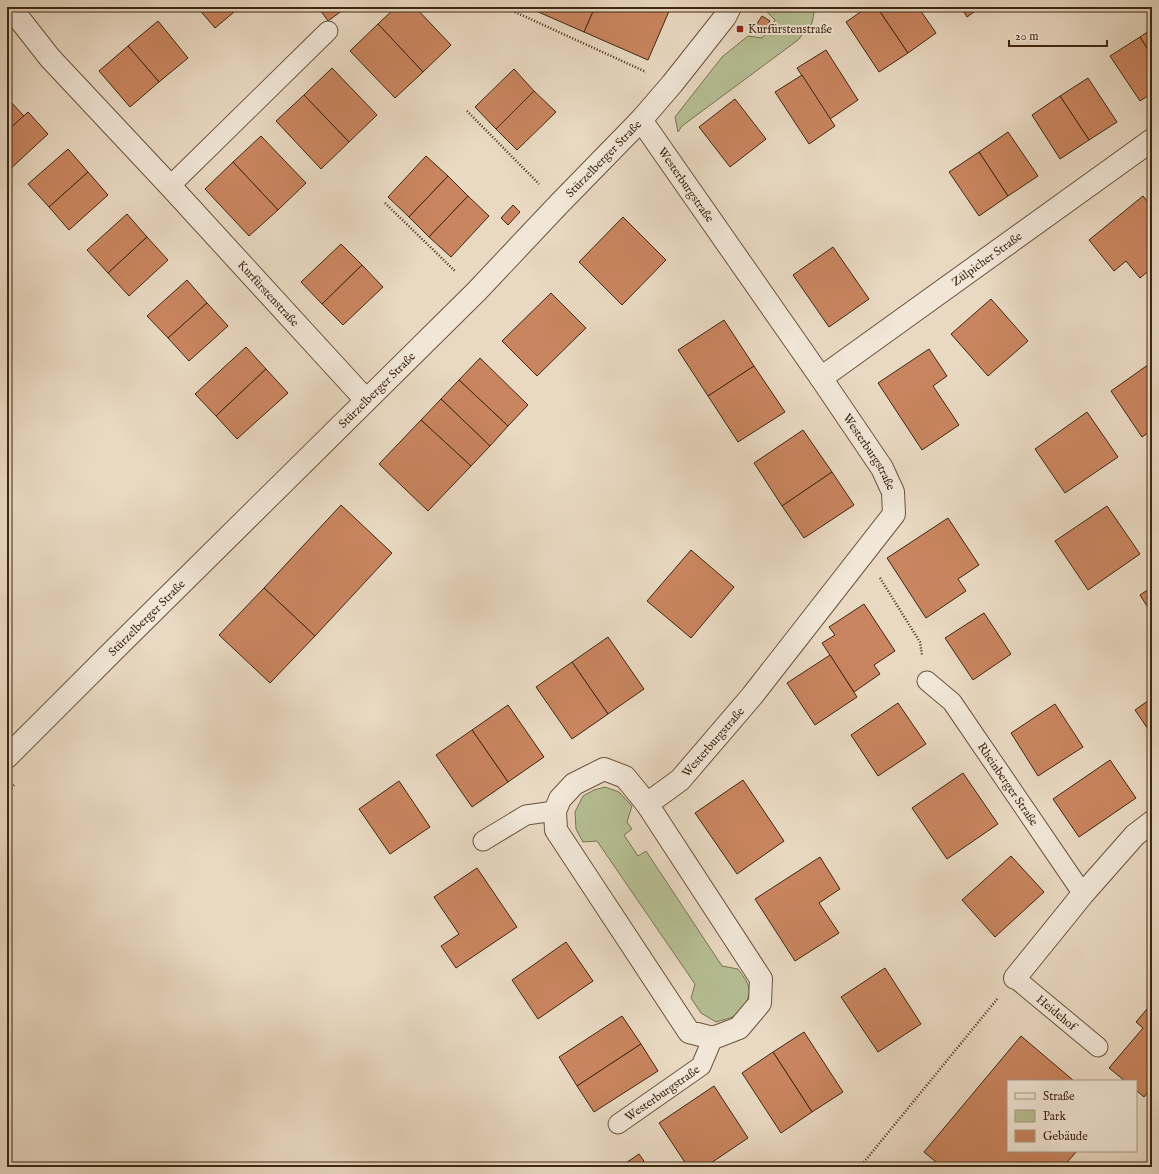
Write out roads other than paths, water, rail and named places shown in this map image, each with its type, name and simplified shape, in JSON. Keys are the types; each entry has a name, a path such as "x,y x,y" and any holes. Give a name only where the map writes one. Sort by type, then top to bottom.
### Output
{"street":[{"name":"Kurfürstenstraße","path":"10,7 50,58 170,186 366,400"},
{"name":"Stürzelberger Straße","path":"7,757 366,400 477,292 559,204 641,120 672,84 725,17 730,7"},
{"name":"Westerburgstraße","path":"641,120 882,468 893,492 894,514 752,696 680,780 647,804"},
{"name":"Zülpicher Straße","path":"821,378 1152,140"},
{"path":"604,769 625,777 647,804 761,980 760,1003 739,1028 713,1038 689,1032 556,830 555,811 560,799 574,784 604,769"},
{"path":"1015,978 1083,894 1135,834 1152,822"}],"lane":[{"path":"170,186 328,31"},
{"name":"Rheinberger Straße","path":"927,681 952,702 1083,894"},
{"path":"483,841 526,815 555,811"},
{"name":"Heidehof","path":"1015,978 1098,1047"},
{"name":"Westerburgstraße","path":"618,1124 701,1066 713,1038"}],"place":[{"name":"Kurfürstenstraße","path":"740,29"}]}
